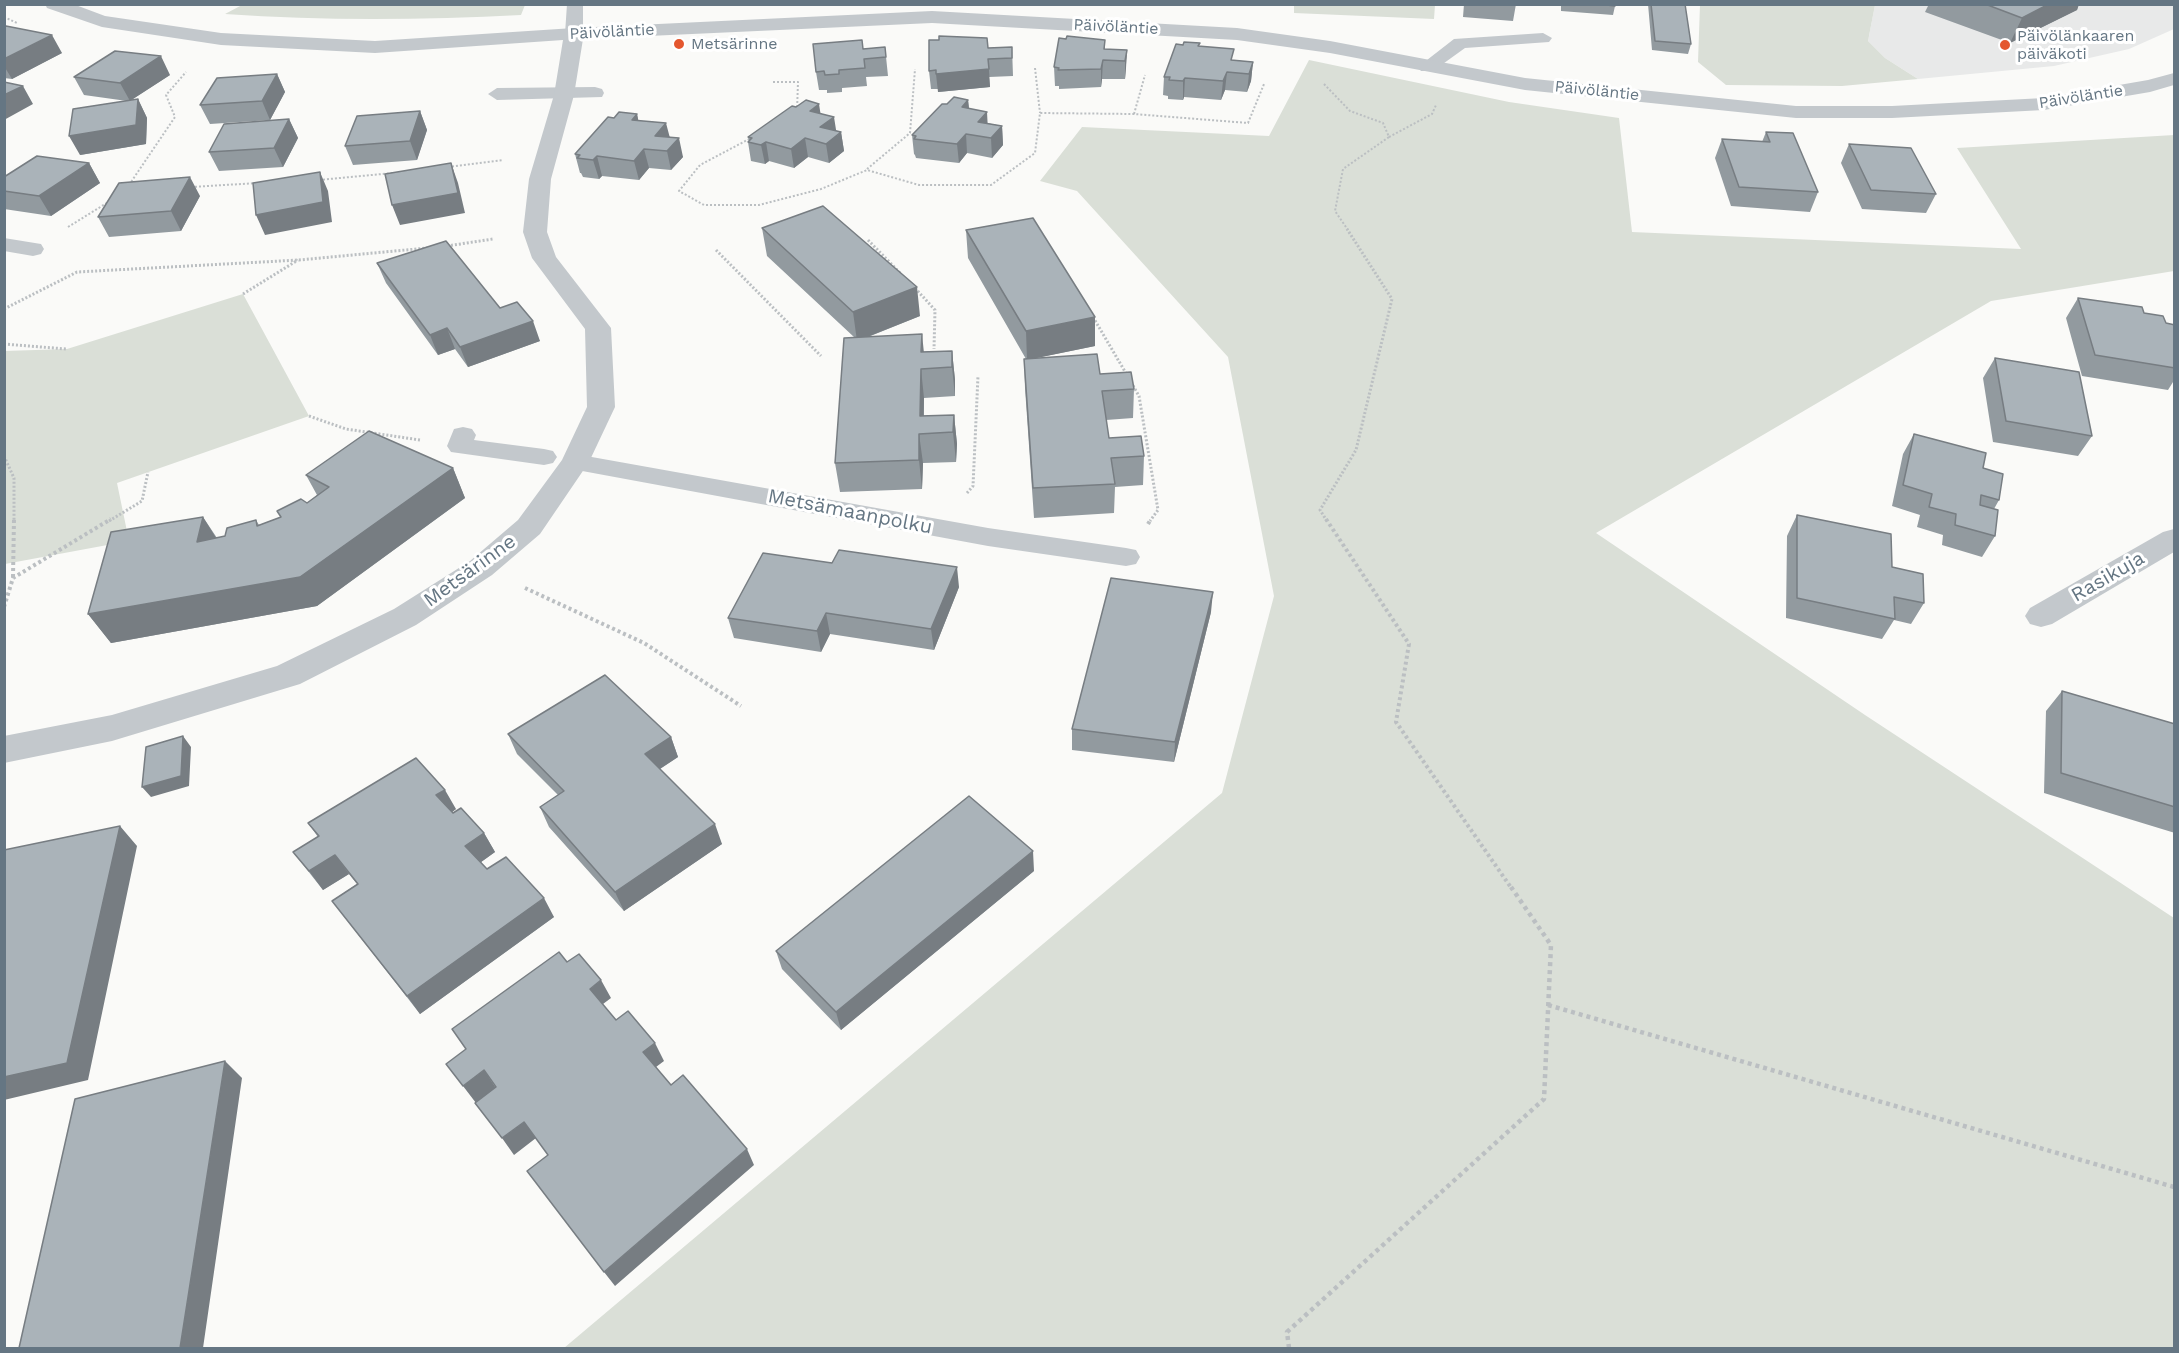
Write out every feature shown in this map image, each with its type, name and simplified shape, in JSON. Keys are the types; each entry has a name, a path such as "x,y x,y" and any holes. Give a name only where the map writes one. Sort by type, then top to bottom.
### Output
{"street":[{"name":"Päivöläntie","path":"54,4 102,21 221,39 375,47 574,34 932,17 1237,34 1330,47 1525,84 1796,112 1892,112 2044,104 2150,86 2175,79"},
{"name":"Metsärinne","path":"4,750 112,728 288,675 405,617 481,568 529,526 575,462 601,407 598,328 544,258 535,232 540,179 564,94 574,34"},
{"path":"2150,86 2175,101"},
{"name":"Rasikuja","path":"2041,616 2175,539"}],"lane":[{"path":"574,34 575,4"},
{"path":"1427,67 1460,43 1543,38"},
{"path":"497,94 595,93"},
{"path":"4,243 33,249"},
{"path":"461,441 544,457"},
{"name":"Metsämaanpolku","path":"575,462 668,476 934,528 1062,550 1126,557"}],"path":[{"path":"867,170 919,185 991,184 1035,153 1040,112 1035,68"},
{"path":"758,134 700,165 679,191 704,205 759,205 821,189 867,170 910,133 915,69"},
{"path":"126,190 175,117 166,95 186,71"},
{"path":"1289,1348 1287,1332 1544,1099 1551,945 1396,722 1409,644 1320,510 1356,450 1392,299 1335,211 1343,169 1389,137 1432,114 1450,71"},
{"path":"1134,114 1145,75"},
{"path":"1323,77 1325,88 1350,111 1383,123 1389,137"},
{"path":"773,82 798,82 797,112"},
{"path":"1040,112 1134,114 1248,123 1264,84"},
{"path":"442,167 510,159"},
{"path":"315,180 396,173"},
{"path":"185,187 268,183"},
{"path":"33,249 117,196"},
{"path":"4,309 77,272 299,260 460,245 496,239"},
{"path":"868,240 905,279"},
{"path":"716,250 821,356"},
{"path":"243,294 299,260"},
{"path":"913,287 935,310 934,349"},
{"path":"1091,314 1139,396 1158,510 1126,557"},
{"path":"4,344 66,349"},
{"path":"934,528 973,486 978,376"},
{"path":"309,416 346,429 461,441"},
{"path":"4,456 14,478 13,578 4,607"},
{"path":"13,578 142,501 148,472"},
{"path":"481,568 644,644 741,706"},
{"path":"1548,1005 2175,1187"}],"shaded area":[{"path":"242,5 525,5 521,15 447,18 336,19 225,14"},
{"path":"1294,5 1435,5 1434,19 1294,13"},
{"path":"1700,5 1875,5 1868,41 1885,58 1918,79 1842,86 1726,85 1698,62"},
{"name":"Päivölänkaaren päiväkoti","path":"1875,5 2174,5 2174,29 2129,49 2054,66 1918,79 1885,58 1868,41"},
{"path":"1309,60 1509,102 1619,118 1632,232 2021,249 1957,148 2174,135 2174,271 1991,301 1596,533 1865,715 2174,918 2174,1348 564,1348 1222,793 1274,596 1228,357 1077,191 1040,181 1082,127 1269,136"},
{"path":"243,294 309,416 117,483 129,541 5,564 4,351 67,349"}],"building":[{"path":"1651,4 1685,4 1691,44 1655,41"},
{"path":"1985,4 2049,4 2022,18"},
{"path":"4,27 52,35 4,59"},
{"path":"939,36 987,38 988,48 1012,47 1012,58 988,59 989,69 936,74 936,70 929,71 929,40 939,40"},
{"path":"1067,36 1105,40 1104,49 1127,50 1125,61 1103,60 1101,69 1058,70 1059,68 1054,67 1059,38 1066,39"},
{"path":"862,40 863,49 885,47 886,57 864,59 865,68 839,70 839,74 825,75 824,71 816,72 813,44"},
{"path":"1184,42 1200,43 1198,46 1234,49 1231,60 1253,62 1249,74 1227,72 1223,81 1185,78 1183,81 1169,80 1170,77 1164,77 1176,44 1183,45"},
{"path":"115,51 161,56 120,83 74,77"},
{"path":"277,74 262,101 200,105 217,78"},
{"path":"4,82 23,86 4,95"},
{"path":"954,97 968,100 962,107 987,112 978,122 1002,126 991,138 966,134 957,144 914,139 916,136 912,135 942,104 947,104"},
{"path":"138,99 136,125 69,136 73,109"},
{"path":"806,100 819,104 810,111 834,117 820,127 841,132 826,144 805,138 791,149 766,142 761,145 748,142 752,138 748,137 792,106 796,107"},
{"path":"420,111 410,141 345,146 357,116"},
{"path":"619,112 637,114 632,120 666,123 655,136 679,138 667,151 644,149 634,161 597,156 593,160 577,158 580,155 575,154 608,117 614,118"},
{"path":"289,119 274,148 209,152 224,124"},
{"path":"1766,132 1793,133 1818,192 1739,187 1722,139 1770,142"},
{"path":"1849,144 1911,148 1936,194 1871,190"},
{"path":"37,156 89,163 39,196 4,191 4,177"},
{"path":"451,163 458,193 392,205 385,174"},
{"path":"320,172 323,202 256,215 253,183"},
{"path":"190,177 171,211 98,217 119,183"},
{"path":"823,206 917,287 853,312 762,228"},
{"path":"1033,218 1095,317 1026,331 966,230"},
{"path":"446,241 500,308 517,302 533,321 460,347 447,328 430,335 377,263"},
{"path":"2078,298 2142,307 2144,313 2163,316 2166,323 2175,325 2175,368 2095,355"},
{"path":"922,334 921,352 952,351 952,367 921,369 920,416 954,415 953,432 919,434 919,460 835,463 844,338"},
{"path":"1097,354 1100,374 1131,372 1134,389 1102,391 1109,438 1141,436 1144,456 1111,458 1115,484 1033,488 1024,359"},
{"path":"1995,358 2079,372 2092,436 2006,421"},
{"path":"369,431 453,468 300,577 88,614 111,532 203,517 197,542 225,536 227,528 256,520 257,526 281,517 277,511 301,499 307,503 329,487 306,475"},
{"path":"1914,434 1986,453 1983,468 2003,474 1999,500 1981,495 1980,505 1998,510 1995,536 1955,525 1956,514 1929,507 1932,494 1903,485"},
{"path":"1797,515 1891,534 1892,567 1923,574 1924,603 1894,597 1895,619 1797,598"},
{"path":"839,550 957,567 931,629 826,613 817,631 728,618 763,553 832,563"},
{"path":"1111,578 1213,592 1175,742 1072,729"},
{"path":"605,675 671,737 645,754 715,824 615,892 540,807 564,791 508,734"},
{"path":"2062,691 2175,724 2175,807 2061,773"},
{"path":"183,736 181,776 142,787 146,747"},
{"path":"416,758 445,790 436,795 453,813 461,808 484,833 465,846 487,869 506,857 544,898 407,996 332,901 358,884 335,855 309,871 293,852 319,836 308,823"},
{"path":"969,796 1033,851 836,1012 776,951"},
{"path":"120,826 67,1063 4,1077 4,850"},
{"path":"559,952 567,962 579,954 601,980 590,989 616,1020 628,1011 655,1043 643,1052 671,1085 683,1075 747,1149 604,1272 527,1171 548,1155 524,1122 502,1138 475,1103 496,1087 484,1070 463,1086 446,1064 466,1049 452,1029"},
{"path":"225,1061 180,1348 19,1348 75,1099"}],"place":[{"name":"Metsärinne","path":"679,44"},
{"name":"Päivölänkaaren päiväkoti","path":"2005,45"}]}
